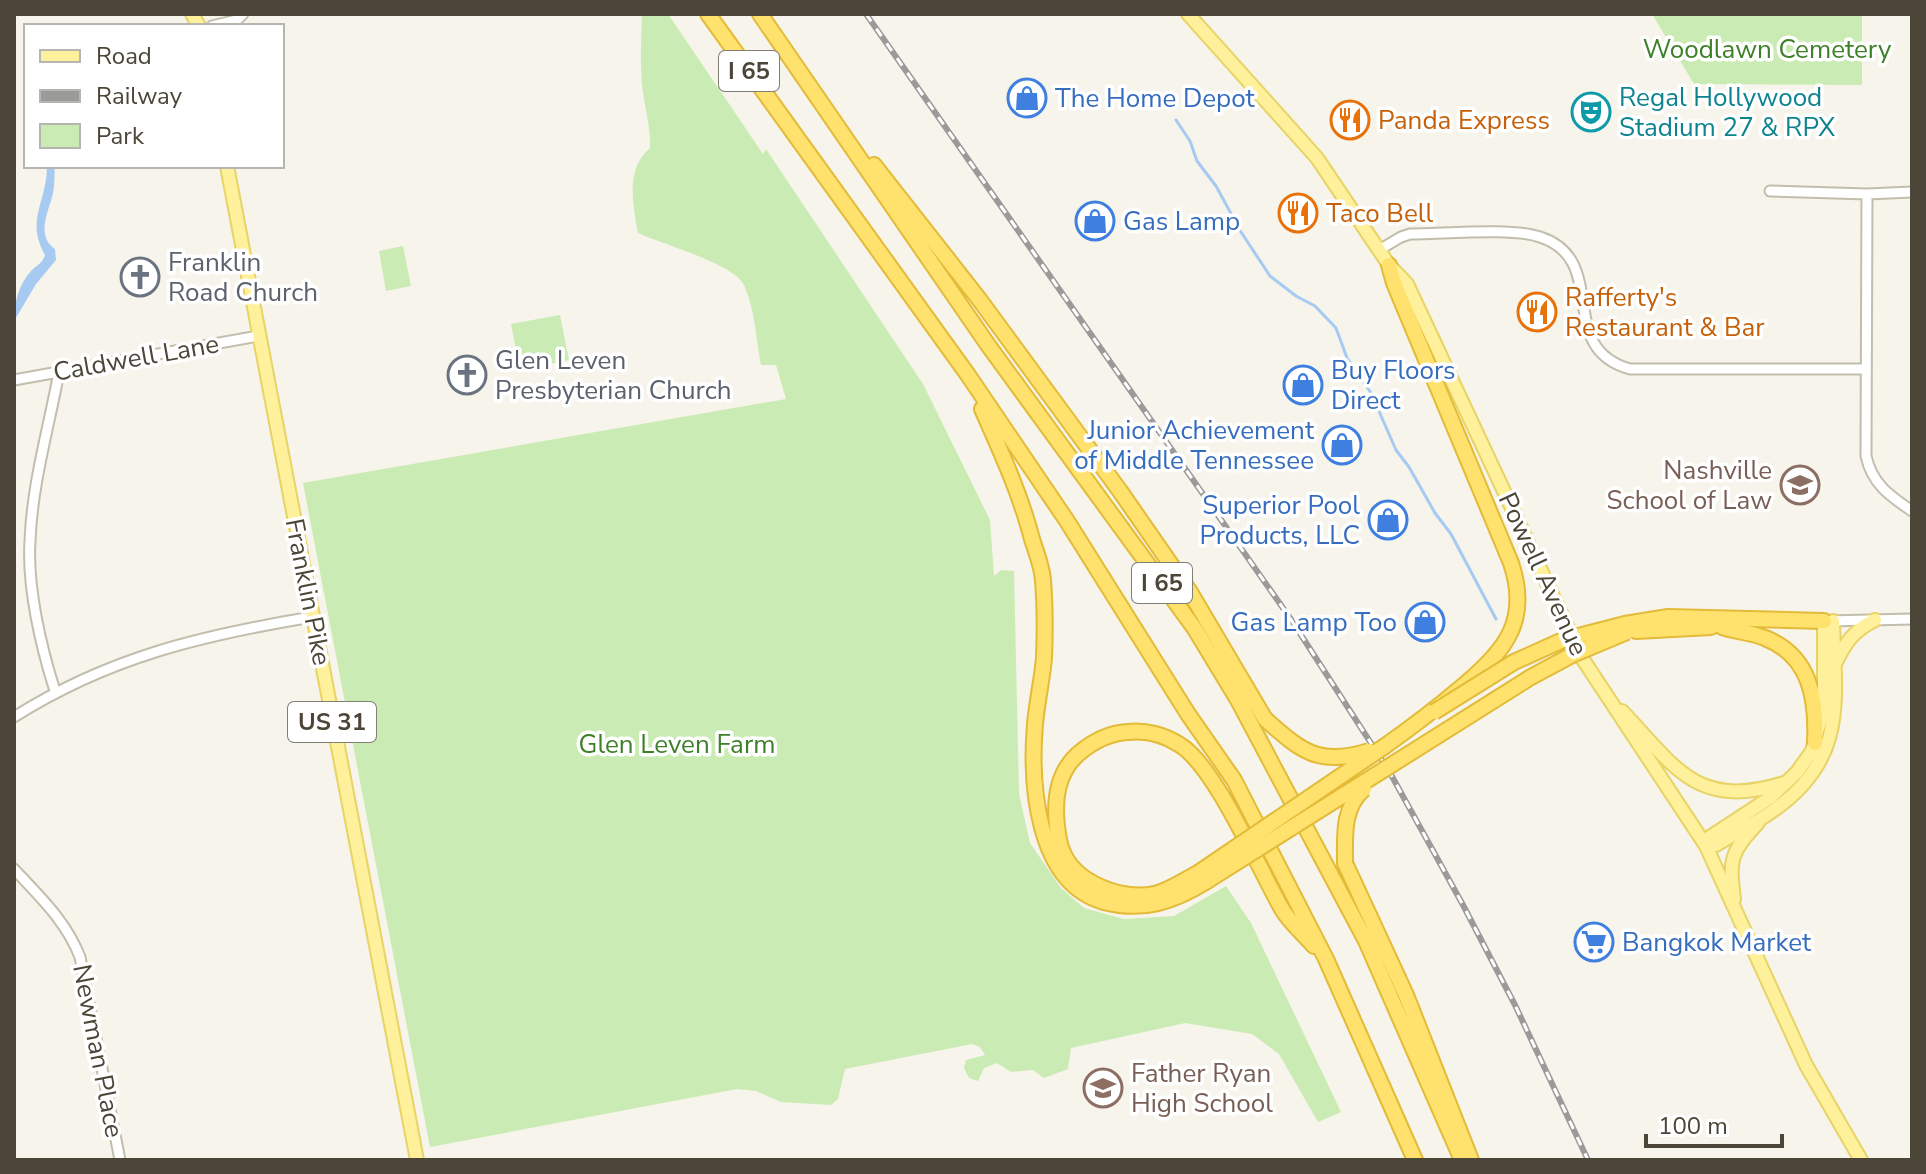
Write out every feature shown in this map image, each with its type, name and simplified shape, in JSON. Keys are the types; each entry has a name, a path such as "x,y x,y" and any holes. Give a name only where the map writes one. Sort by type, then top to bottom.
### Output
{"highway":[{"name":"I 65","path":"708,14 968,375 1067,521 1188,714 1234,780 1326,959 1415,1160"},
{"name":"I 65","path":"760,14 988,345 1210,653 1311,834 1366,941 1462,1160"},
{"path":"785,51 979,299 1115,483 1190,592 1265,719 1297,748 1320,756 1349,758 1385,746"},
{"path":"1389,265 1511,563 1518,601 1512,631 1500,652 1434,712"},
{"path":"968,375 1020,494 1043,577 1044,658 1035,727 1034,781 1048,852 1076,889 1092,898 1113,904 1156,904 1180,898 1202,877 1434,712 1514,662 1563,640 1668,617 1828,621"},
{"path":"1326,959 1284,913 1213,782 1182,746 1154,733 1121,733 1106,736 1081,751 1069,763 1060,778 1056,797 1062,852 1074,868 1098,887 1132,895 1155,894 1202,877 1395,763 1531,677 1626,628 1828,621"},
{"path":"1722,627 1772,641 1796,660 1809,680 1814,695 1815,743"},
{"path":"1395,763 1354,798 1345,824 1345,863 1406,995 1471,1160"}],"main road":[{"name":"Powell Avenue","path":"1188,14 1317,158 1389,265 1407,284 1557,607 1600,689 1706,846 1806,1065 1861,1160"},
{"name":"Franklin Pike","path":"227,168 417,1160"},
{"path":"1834,667 1845,644 1859,628 1875,620"},
{"path":"1828,621 1834,667 1835,715 1826,751 1805,782 1787,800 1716,845 1706,846 1710,837 1771,797 1803,765 1815,743 1825,696 1828,621"},
{"path":"1600,689 1679,770 1698,784 1737,793 1784,783"},
{"path":"1735,910 1730,868 1733,857 1737,846 1764,817"}],"street":[{"path":"220,24 237,20 243,14"},
{"path":"1770,191 1912,192"},
{"path":"1867,194 1868,465 1885,493 1912,511"},
{"path":"1379,250 1410,234 1523,234 1549,240 1563,250 1578,270 1585,324 1593,343 1612,362 1630,369 1866,369"},
{"name":"Caldwell Lane","path":"14,380 258,336"},
{"path":"55,691 40,629 29,544 33,505 59,372"},
{"path":"14,717 55,691 99,671 167,647 312,617"},
{"path":"1828,621 1912,619"},
{"name":"Newman Place","path":"14,869 60,918 80,957 120,1160"}],"green space":[{"name":"Glen Leven Farm","path":"640,14 668,14 763,154 766,149 923,384 990,520 994,576 1001,570 1014,571 1019,794 1030,843 1061,888 1084,908 1124,919 1174,916 1226,886 1251,923 1341,1112 1318,1122 1279,1054 1252,1034 1185,1023 1071,1048 1068,1069 1044,1078 1033,1070 1011,1072 997,1063 984,1068 978,1081 969,1078 964,1068 966,1060 985,1055 980,1047 972,1044 845,1069 838,1099 831,1105 781,1102 756,1091 737,1089 430,1147 303,483 786,399 776,365 761,365 751,304 738,277 712,262 638,233 633,199 634,176 642,156 650,148 642,84"},
{"name":"Woodlawn Cemetery","path":"1652,14 1862,14 1862,85 1694,84"},
{"path":"403,246 411,286 386,291 379,251"},
{"path":"560,315 569,360 520,370 511,324"}],"water":[{"path":"47,168 55,168 54,190 45,230 49,243 55,249 56,260 36,284 14,321 21,287 45,255 39,243 37,221"}],"waterway":[{"path":"1176,120 1190,141 1197,161 1216,186 1270,276 1315,306 1336,328 1347,358 1371,393 1396,450 1451,534 1496,619"}],"railway":[{"path":"866,14 1290,618 1389,771 1515,1005 1588,1160"}],"place":[{"name":"The Home Depot","path":"1027,98"},
{"name":"Regal Hollywood Stadium 27 & RPX","path":"1591,112"},
{"name":"Panda Express","path":"1350,120"},
{"name":"Taco Bell","path":"1298,213"},
{"name":"Gas Lamp","path":"1095,221"},
{"name":"Franklin Road Church","path":"140,277"},
{"name":"Rafferty's Restaurant & Bar","path":"1537,312"},
{"name":"Glen Leven Presbyterian Church","path":"467,375"},
{"name":"Buy Floors Direct","path":"1303,385"},
{"name":"Junior Achievement of Middle Tennessee","path":"1342,445"},
{"name":"Nashville School of Law","path":"1800,485"},
{"name":"Superior Pool Products, LLC","path":"1388,520"},
{"name":"Gas Lamp Too","path":"1425,622"},
{"name":"Bangkok Market","path":"1594,942"},
{"name":"Father Ryan High School","path":"1103,1088"}]}
